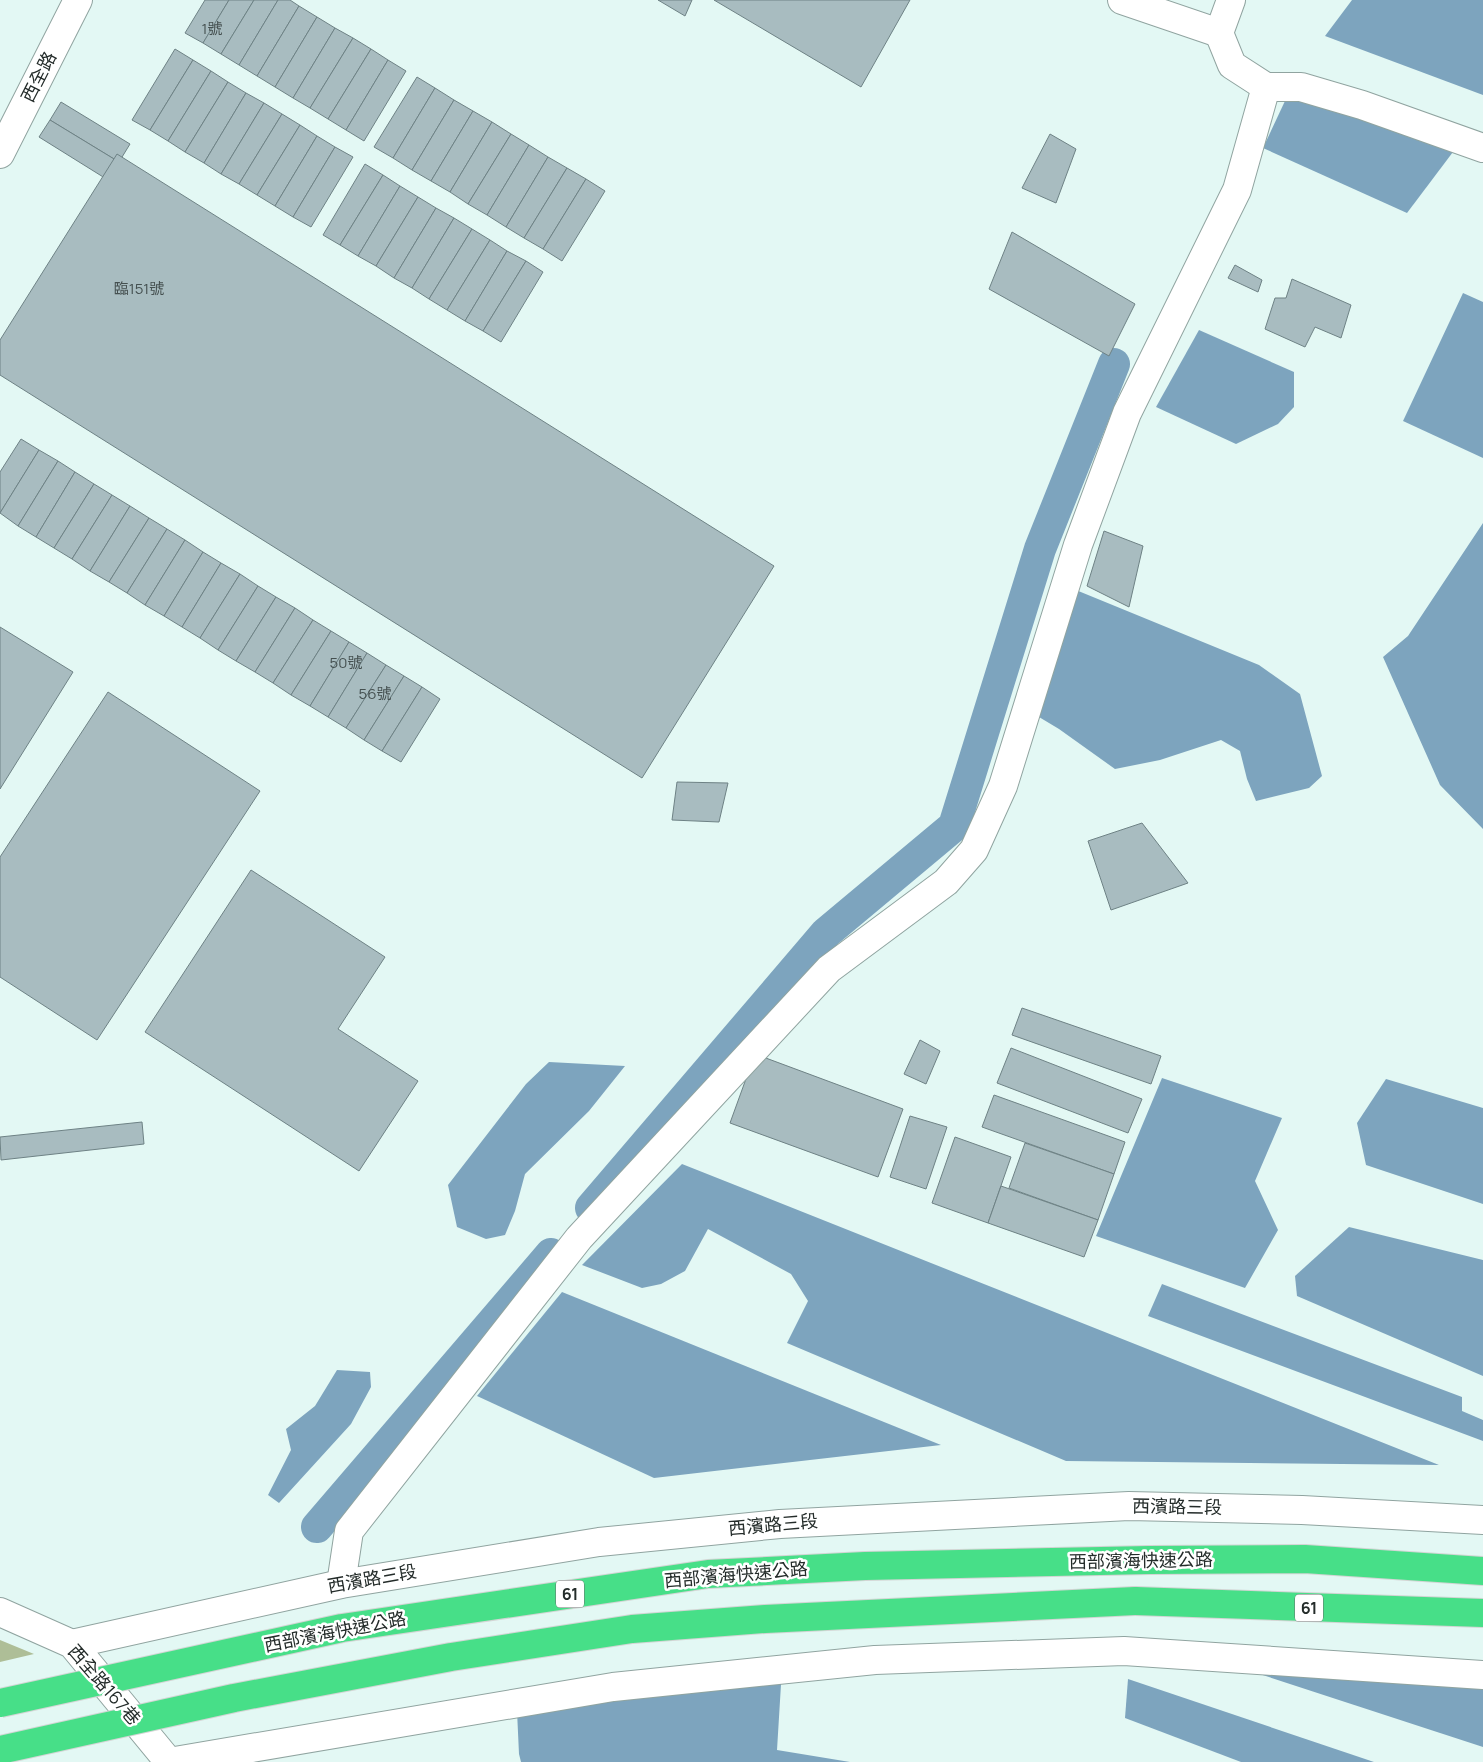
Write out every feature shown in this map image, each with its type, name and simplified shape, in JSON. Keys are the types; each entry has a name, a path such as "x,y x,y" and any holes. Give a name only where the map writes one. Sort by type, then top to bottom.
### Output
{"highway":[{"name":"西部濱海快速公路","path":"0,1703 342,1628 708,1574 865,1566 1305,1559 1483,1571"},
{"name":"61","path":"0,1750 234,1698 451,1657 632,1629 765,1620 1135,1601 1483,1613"}],"street":[{"name":"西全路","path":"0,154 78,0"},
{"path":"1122,0 1219,33"},
{"path":"1231,0 1219,33 1232,65 1266,87 1301,87 1483,148"},
{"path":"341,1584 349,1531 579,1238 829,970 946,882 974,850 1003,786 1078,545 1126,414 1237,190 1266,87"},
{"name":"西濱路三段","path":"72,1644 341,1584 599,1542 780,1524 1129,1506 1302,1510 1483,1520"},
{"name":"西全路167巷","path":"0,1612 72,1644 169,1762"},
{"path":"169,1762 613,1687 874,1660 1124,1651 1483,1674"}],"green space":[{"path":"0,1640 34,1654 0,1662"}],"water":[{"path":"1352,0 1483,0 1483,95 1325,36"},
{"path":"1292,86 1459,144 1407,213 1263,148"},
{"path":"1463,293 1483,302 1483,458 1403,421"},
{"path":"1199,330 1294,372 1294,407 1278,424 1236,444 1156,407"},
{"path":"1483,523 1483,829 1440,785 1383,657 1408,636"},
{"path":"1071,588 1259,665 1300,694 1322,776 1309,788 1256,801 1247,779 1240,751 1221,740 1160,760 1115,769 1059,729 1034,714"},
{"path":"549,1062 625,1066 589,1111 525,1174 515,1211 505,1235 486,1239 457,1227 448,1185 526,1084"},
{"path":"1162,1078 1282,1118 1255,1181 1278,1230 1245,1288 1096,1236"},
{"path":"1386,1079 1483,1108 1483,1204 1366,1165 1357,1123"},
{"path":"682,1164 1439,1465 1066,1461 787,1343 808,1301 791,1274 708,1229 685,1271 661,1284 642,1288 582,1265"},
{"path":"1349,1227 1483,1260 1483,1376 1297,1296 1295,1276"},
{"path":"1162,1284 1462,1397 1462,1411 1483,1420 1483,1441 1148,1316"},
{"path":"562,1292 941,1445 654,1478 477,1396"},
{"path":"337,1370 370,1372 371,1387 351,1424 279,1503 268,1495 291,1450 286,1429 315,1406"},
{"path":"1229,1664 1483,1673 1483,1747"},
{"path":"782,1668 777,1750 850,1762 521,1762 517,1711"},
{"path":"1128,1679 1374,1762 1241,1762 1125,1718"}],"building":[{"path":"205,0 229,0 203,43 185,33"},
{"path":"229,0 254,0 221,54 203,43"},
{"path":"254,0 278,0 239,65 221,54"},
{"path":"278,0 290,0 299,6 257,76 239,65"},
{"path":"658,0 692,0 685,16"},
{"path":"714,0 910,0 861,87"},
{"path":"299,6 317,17 275,87 257,76"},
{"path":"317,17 335,28 293,98 275,87"},
{"path":"335,28 353,38 310,108 293,98"},
{"path":"353,38 371,49 328,119 310,108"},
{"path":"175,49 193,60 150,130 132,120"},
{"path":"371,49 388,60 346,130 328,119"},
{"path":"193,60 211,71 168,141 150,130"},
{"path":"388,60 406,71 364,141 346,130"},
{"path":"211,71 228,82 185,152 168,141"},
{"path":"417,77 435,88 393,158 374,147"},
{"path":"228,82 246,93 204,163 185,152"},
{"path":"435,88 454,100 412,170 393,158"},
{"path":"246,93 264,103 221,174 204,163"},
{"path":"454,100 473,111 431,181 412,170"},
{"path":"61,102 130,144 119,162 50,120"},
{"path":"264,103 282,114 239,184 221,174"},
{"path":"473,111 492,122 450,192 431,181"},
{"path":"282,114 300,125 257,195 239,184"},
{"path":"50,120 119,162 108,180 39,137"},
{"path":"492,122 511,134 468,204 450,192"},
{"path":"300,125 317,136 275,206 257,195"},
{"path":"511,134 529,145 487,215 468,204"},
{"path":"1050,134 1076,149 1056,203 1022,188"},
{"path":"317,136 335,147 293,217 275,206"},
{"path":"529,145 548,157 506,227 487,215"},
{"path":"335,147 353,157 311,227 293,217"},
{"path":"117,154 774,566 642,778 0,375 0,340"},
{"path":"548,157 567,168 524,238 506,227"},
{"path":"365,164 383,175 340,245 323,235"},
{"path":"567,168 586,179 543,249 524,238"},
{"path":"383,175 400,186 358,256 340,245"},
{"path":"586,179 605,191 562,261 543,249"},
{"path":"400,186 418,197 376,266 358,256"},
{"path":"418,197 436,208 394,278 376,266"},
{"path":"436,208 454,218 412,288 394,278"},
{"path":"454,218 472,229 429,299 412,288"},
{"path":"472,229 490,240 447,310 429,299"},
{"path":"1012,232 1135,304 1109,356 989,289"},
{"path":"490,240 507,251 465,321 447,310"},
{"path":"507,251 526,261 483,331 465,321"},
{"path":"526,261 543,272 501,342 483,331"},
{"path":"1235,265 1262,280 1258,292 1228,278"},
{"path":"1292,279 1351,305 1341,338 1315,327 1305,347 1265,329 1275,298 1286,298"},
{"path":"21,439 39,450 0,513 0,472"},
{"path":"39,450 58,461 18,526 0,513"},
{"path":"58,461 75,472 36,537 18,526"},
{"path":"75,472 94,484 54,548 36,537"},
{"path":"94,484 112,495 72,559 54,548"},
{"path":"112,495 130,506 90,571 72,559"},
{"path":"130,506 149,518 109,582 90,571"},
{"path":"149,518 167,529 127,593 109,582"},
{"path":"167,529 185,540 145,605 127,593"},
{"path":"1104,531 1143,546 1129,607 1087,586"},
{"path":"185,540 203,552 164,616 145,605"},
{"path":"203,552 221,563 182,627 164,616"},
{"path":"221,563 240,574 200,638 182,627"},
{"path":"240,574 258,586 218,650 200,638"},
{"path":"258,586 276,597 236,661 218,650"},
{"path":"276,597 295,608 255,672 236,661"},
{"path":"295,608 313,620 273,683 255,672"},
{"path":"313,620 331,631 291,695 273,683"},
{"path":"0,627 73,672 0,789"},
{"path":"331,631 349,642 310,706 291,695"},
{"path":"349,642 367,653 328,717 310,706"},
{"path":"367,653 386,665 346,728 328,717"},
{"path":"386,665 404,676 364,740 346,728"},
{"path":"404,676 422,687 382,751 364,740"},
{"path":"422,687 440,699 401,762 382,751"},
{"path":"108,692 260,791 97,1040 0,977 0,857"},
{"path":"677,782 728,783 719,822 672,820"},
{"path":"1142,823 1188,883 1111,910 1088,841"},
{"path":"251,870 385,957 338,1029 418,1081 359,1171 145,1032"},
{"path":"1022,1008 1161,1056 1151,1084 1012,1035"},
{"path":"920,1040 940,1051 926,1084 904,1074"},
{"path":"1011,1048 1142,1099 1128,1133 997,1083"},
{"path":"755,1054 903,1109 878,1177 730,1123"},
{"path":"994,1095 1125,1142 1114,1174 982,1127"},
{"path":"910,1116 947,1127 926,1189 890,1177"},
{"path":"142,1122 144,1144 1,1160 0,1137"},
{"path":"955,1137 1011,1157 988,1223 932,1203"},
{"path":"1025,1143 1114,1174 1098,1220 1009,1188"},
{"path":"1001,1186 1098,1220 1084,1257 988,1223"}],"waterway":[{"path":"591,1208 826,933 954,826 1040,549 1114,364"},
{"path":"317,1527 551,1254"}]}
